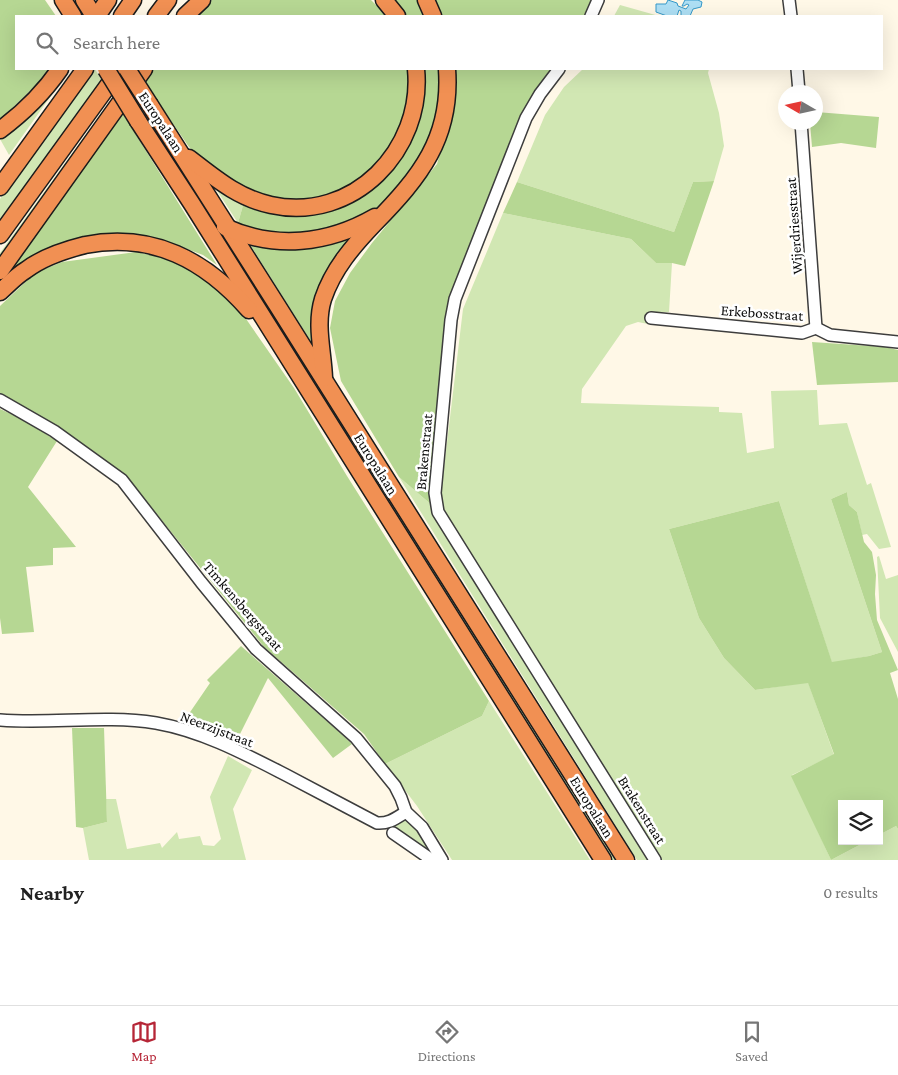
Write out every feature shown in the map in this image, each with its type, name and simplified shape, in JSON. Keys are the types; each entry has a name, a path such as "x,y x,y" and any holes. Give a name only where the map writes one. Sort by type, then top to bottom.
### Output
{"highway":[{"path":"84,0 94,15"},
{"path":"96,15 108,0"},
{"path":"123,15 133,0"},
{"path":"157,15 168,0"},
{"path":"186,15 202,0"},
{"path":"384,0 396,15"},
{"path":"426,0 434,15"},
{"path":"0,130 20,116 59,70"},
{"path":"0,187 84,70"},
{"name":"Europalaan","path":"107,70 603,860"},
{"path":"0,235 119,70"},
{"name":"Europalaan","path":"128,70 626,860"},
{"path":"0,271 143,70"},
{"path":"179,151 215,180 244,196 271,205 286,207 301,208 327,204 358,190 377,176 399,148 410,126 414,108 417,88 416,70"},
{"path":"324,382 319,329 324,298 334,276 348,253 411,184 434,149 441,131 446,108 447,70"},
{"path":"192,204 228,228 255,236 285,241 317,239 339,234 353,229 385,212"},
{"path":"0,292 40,261 76,247 104,242 131,241 155,246 189,260 227,287 249,310 271,345 292,365"}],"street":[{"path":"591,15 598,0"},
{"path":"789,0 791,15"},
{"name":"Brakenstraat","path":"558,70 540,94 526,118 455,299 451,320 435,504 438,512 655,860"},
{"path":"797,70 798,85"},
{"name":"Wijerdriesstraat","path":"802,130 816,328"},
{"name":"Erkebosstraat","path":"652,318 802,333 816,328 830,335 898,342"},
{"name":"Timkensbergstraat","path":"0,400 54,431 122,480 256,649 356,738 395,786 406,812 422,827 437,859"},
{"name":"Neerzijstraat","path":"0,720 109,718 157,724 195,734 242,753 377,823 384,824 390,822 406,812"},
{"path":"393,833 437,859"}],"green space":[{"path":"0,0 45,0 55,15 15,15 15,70 48,70 37,84 0,120"},
{"path":"212,0 371,0 386,15 195,15"},
{"path":"392,0 419,0 426,15 404,15"},
{"path":"435,0 595,0 587,15 440,15"},
{"path":"620,5 655,15 615,15"},
{"path":"64,70 69,70 9,155 0,139 14,128"},
{"path":"96,70 102,81 0,222 0,199"},
{"path":"151,70 410,70 409,95 404,120 387,155 360,179 326,197 311,200 290,200 252,193 209,167 189,147 143,80"},
{"path":"421,70 442,70 436,125 408,181 376,212 350,225 300,236 245,229 238,223 244,202 285,213 388,172"},
{"path":"453,70 552,70 451,301 433,506 399,477 341,381 330,328 335,301 350,273 372,243 437,164 453,109"},
{"path":"582,70 709,70 719,113 724,146 714,181 693,182 674,232 517,182 545,115 564,87"},
{"path":"113,97 116,102 0,263 0,253"},
{"path":"823,113 879,117 876,148 841,143 812,147 811,130 823,130"},
{"path":"123,114 217,265 203,255 179,246 144,236 115,234 2,280"},
{"path":"714,181 685,266 672,263 656,263 631,239 503,213 517,182 674,232 693,182"},
{"path":"214,186 244,202 238,223"},
{"path":"503,213 631,239 656,263 672,263 669,312 652,313 651,323 653,325 638,322 626,326 582,389 581,403 719,407 719,412 742,413 747,453 774,448 771,391 817,390 819,425 847,423 867,485 871,483 891,547 879,549 867,534 862,535 857,512 849,505 847,492 831,499 882,652 832,663 779,501 669,529 699,618 724,658 755,690 808,682 834,755 792,775 831,860 659,860 444,511 440,501 463,309"},
{"path":"215,230 224,233 313,376 307,379"},
{"path":"348,239 348,245 312,314 312,343 249,243 277,249"},
{"path":"136,252 179,261 221,290 244,316 294,388 347,476 489,701 482,716 385,764 364,734 264,647 126,476 57,426 0,394 0,306 35,273 62,262"},
{"path":"812,342 885,347 898,350 898,382 817,385"},
{"path":"324,392 618,860 610,860 319,397"},
{"path":"0,409 22,419 57,441 28,487 76,547 53,548 53,565 26,567 34,632 2,634 0,618"},
{"path":"399,477 433,506 651,860 637,860"},
{"path":"847,492 849,505 857,512 864,542 872,552 876,575 877,620 898,670 890,673 898,699 898,829 896,826 883,833 883,800 838,800 838,845 859,845 831,860 791,776 834,754 808,683 755,690 724,658 699,618 669,529 779,501 832,662 869,656 882,652 831,499"},
{"path":"879,556 886,579 898,575 898,652 880,618 877,557"},
{"path":"241,646 352,744 333,758 268,678 236,742 200,725 184,721 210,683 207,680"},
{"path":"489,701 590,860 452,860 417,806 385,764 482,716"},
{"path":"72,728 104,728 107,822 83,828 76,827"},
{"path":"228,756 252,770 233,809 246,860 89,860 83,828 107,822 106,799 116,799 127,849 160,843 162,848 177,832 179,839 200,836 203,845 214,846 221,839 210,797"},
{"path":"405,819 412,821 430,849 429,851 390,827"},
{"path":"896,826 898,829 898,860 831,860 859,845 883,845 883,833"}],"water":[{"path":"668,0 686,9 689,5 682,6 685,0 698,0 702,2 701,7 693,9 690,15 681,15 679,10 677,15 664,15 656,12 656,4 666,4"}]}
